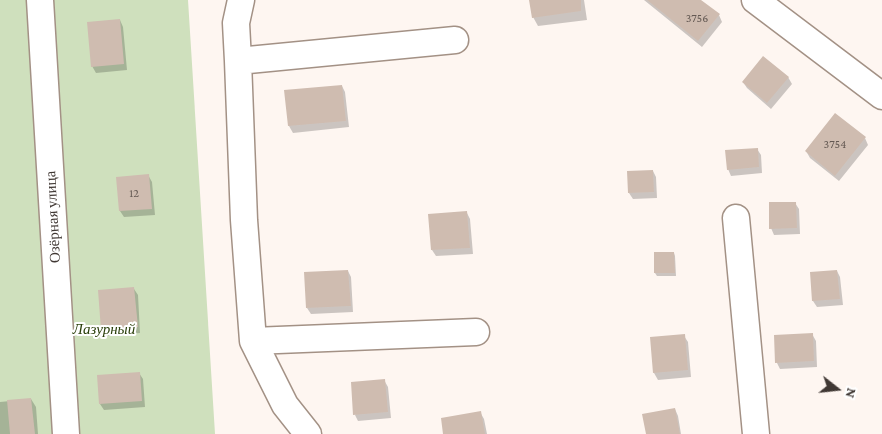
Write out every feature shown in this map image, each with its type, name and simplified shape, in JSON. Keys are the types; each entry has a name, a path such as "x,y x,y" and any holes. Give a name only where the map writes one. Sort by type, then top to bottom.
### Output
{"street":[{"name":"Озёрная улица","path":"40,0 66,434"},
{"path":"241,0 236,23 244,220 253,341 285,405 308,434"},
{"path":"755,0 882,96"},
{"path":"238,62 455,40"},
{"path":"736,218 756,434"},
{"path":"253,341 476,332"}],"green space":[{"name":"Лазурный","path":"0,0 188,0 215,434 0,434"}],"building":[{"path":"529,0 581,0 581,11 532,18"},
{"path":"647,0 701,0 720,14 698,41"},
{"path":"120,19 124,64 91,67 87,22"},
{"path":"763,56 789,77 767,103 742,82"},
{"path":"342,85 346,121 288,126 284,90"},
{"path":"835,113 866,137 835,176 805,151"},
{"path":"758,148 759,167 727,170 725,150"},
{"path":"653,170 654,192 628,193 627,171"},
{"path":"149,174 152,209 119,211 116,177"},
{"path":"769,202 796,202 797,228 769,229"},
{"path":"467,211 470,248 431,250 428,214"},
{"path":"654,252 674,252 675,273 654,273"},
{"path":"348,270 351,306 306,308 304,272"},
{"path":"837,270 840,299 812,301 810,272"},
{"path":"134,287 138,327 101,330 98,290"},
{"path":"813,333 814,361 775,363 774,335"},
{"path":"685,334 688,370 653,373 650,337"},
{"path":"140,372 142,401 99,404 97,375"},
{"path":"385,379 388,412 353,415 351,382"},
{"path":"31,398 35,434 10,434 7,400"},
{"path":"675,408 680,434 646,434 642,414"},
{"path":"481,411 485,434 443,434 441,418"}]}
